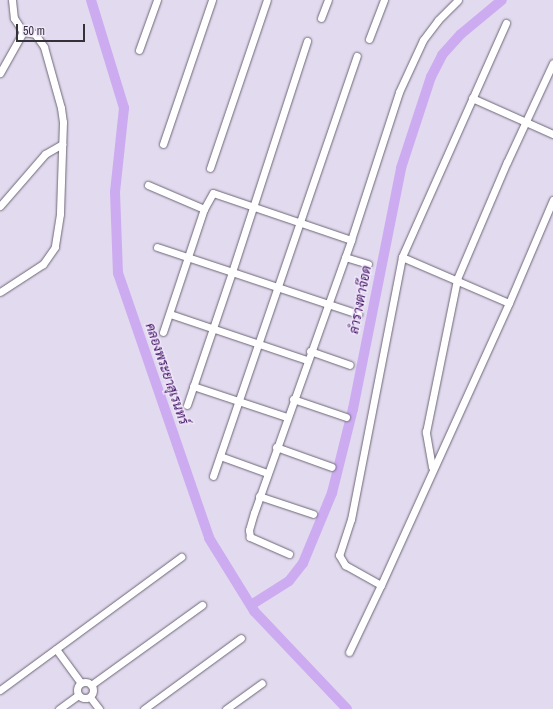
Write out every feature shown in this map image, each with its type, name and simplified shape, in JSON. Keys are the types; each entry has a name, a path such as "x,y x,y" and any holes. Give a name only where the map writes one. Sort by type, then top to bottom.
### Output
{"street":[{"path":"0,292 42,264 55,247 60,214 62,144 61,108 44,47 35,34 23,32 14,18 12,0"},
{"path":"139,50 157,0"},
{"path":"163,144 212,0"},
{"path":"210,168 267,0"},
{"path":"322,18 328,0"},
{"path":"369,39 384,0"},
{"path":"289,554 258,543 248,535 259,496 351,240 399,92 423,40 438,20 458,0"},
{"path":"381,585 345,565 339,555 351,519 402,256 506,23"},
{"path":"0,73 23,32"},
{"path":"187,405 307,41"},
{"path":"213,476 357,56"},
{"path":"432,467 426,432 458,279 507,162 553,63"},
{"path":"472,98 553,134"},
{"path":"0,206 40,159 62,144"},
{"path":"148,185 204,209"},
{"path":"163,332 204,209 211,195 216,193 351,240"},
{"path":"349,652 381,585 432,467 509,303 553,200"},
{"path":"157,247 278,286 358,314"},
{"path":"402,256 458,279 509,303"},
{"path":"345,257 368,264"},
{"path":"170,314 307,360"},
{"path":"310,351 350,365"},
{"path":"193,386 287,417"},
{"path":"293,399 346,417"},
{"path":"276,447 332,466"},
{"path":"220,456 267,473"},
{"path":"259,496 313,514"},
{"path":"0,690 181,557"},
{"path":"56,649 81,683 91,685 202,605"},
{"path":"144,709 241,638"},
{"path":"81,683 76,690 78,695 84,698 90,697"},
{"path":"226,709 262,683"},
{"path":"90,697 93,691 91,685"},
{"path":"58,709 78,695"},
{"path":"90,697 99,709"}],"waterway":[{"name":"คลองพระยาสุเรนทร์","path":"91,0 124,108 115,192 118,273 209,538 254,611 347,709"},
{"name":"ลำรางตาจ๊อด","path":"251,605 289,581 303,563 332,493 353,409 401,168 431,77 442,55 461,34 502,0"}]}
